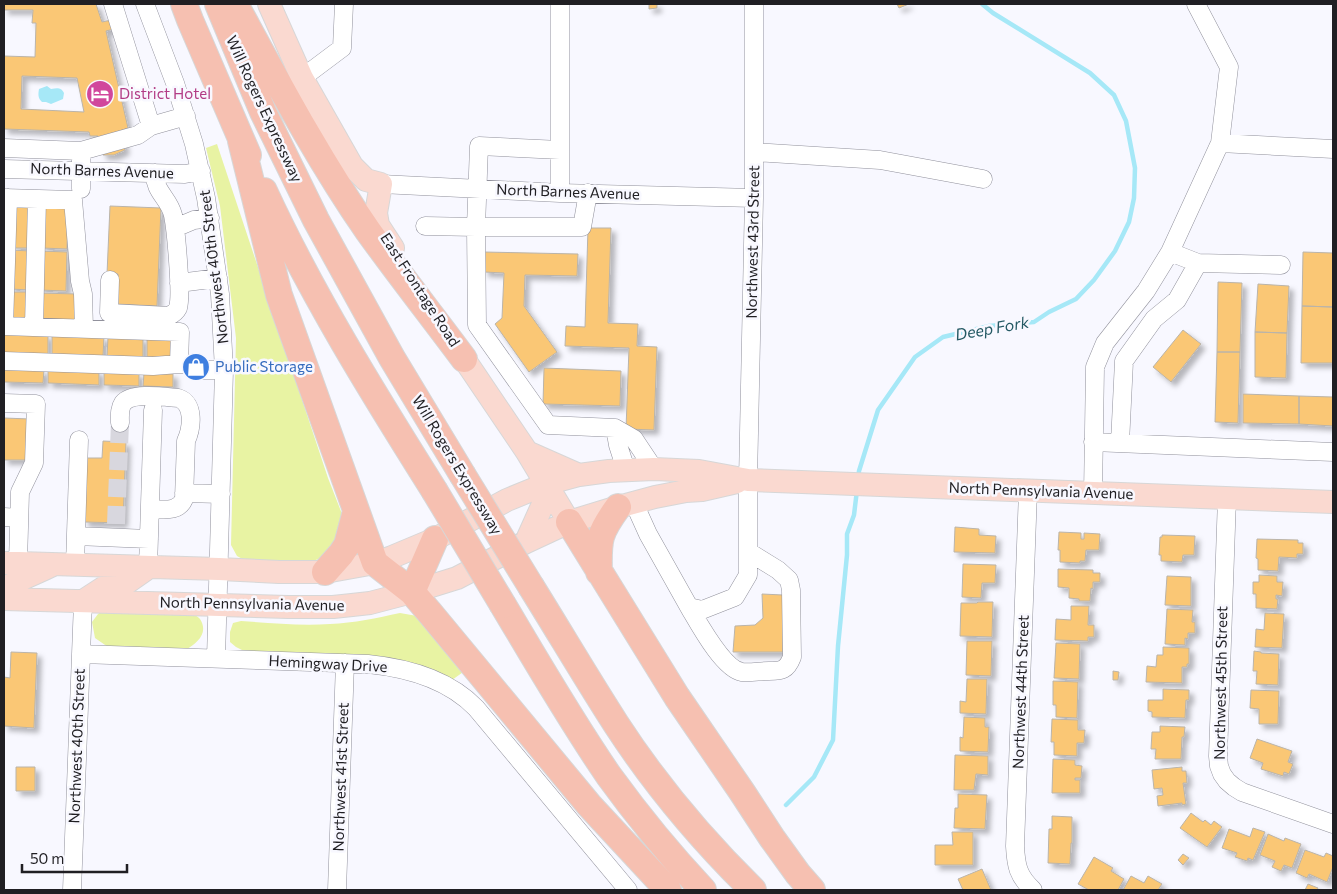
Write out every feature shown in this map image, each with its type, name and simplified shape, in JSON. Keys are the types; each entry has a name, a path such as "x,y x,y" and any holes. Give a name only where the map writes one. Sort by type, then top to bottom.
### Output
{"highway":[{"name":"Will Rogers Expressway","path":"184,4 241,141 266,195 325,310 379,403 434,490 576,726 642,820 703,890"},
{"name":"Will Rogers Expressway","path":"218,4 263,112 316,220 392,358 462,474 616,724 656,780 705,841 753,890"},
{"path":"235,4 307,135 337,183 368,230 464,359"},
{"path":"241,141 279,295 375,563 412,592 589,805 668,890"},
{"path":"599,572 599,541 604,528 626,505"},
{"path":"325,572 347,545 356,511"},
{"path":"569,522 677,696 772,838 812,890"},
{"path":"412,592 435,539"}],"main road":[{"path":"269,4 302,78 352,166 366,180 381,184"},
{"name":"East Frontage Road","path":"381,184 376,213 378,224 464,359 527,452 569,522"},
{"path":"527,452 579,475"},
{"name":"North Pennsylvania Avenue","path":"11,563 325,572 375,563 435,539 507,500 546,484 579,475 626,470 699,470 748,480 1333,502"},
{"name":"North Pennsylvania Avenue","path":"4,599 288,607 333,607 370,602 412,592 457,578 569,522 655,497 702,490 748,480"},
{"path":"526,542 543,504 546,484"},
{"path":"4,589 26,578 66,564"},
{"path":"82,602 103,588 128,582 148,568"}],"street":[{"path":"113,4 151,126"},
{"name":"Northwest 40th Street","path":"145,4 186,116 201,170 218,278 224,370 216,660"},
{"path":"302,78 342,48 344,4"},
{"path":"560,4 560,193"},
{"name":"Northwest 43rd Street","path":"689,607 702,610 735,597 748,575 748,480 754,198 754,4"},
{"path":"1093,494 1095,367 1105,343 1146,291 1170,252 1220,143 1229,67 1196,4"},
{"path":"4,148 82,151 138,135 151,126 186,116"},
{"path":"1220,143 1333,150"},
{"path":"560,150 479,146 476,188 477,325 548,425 615,428 634,439 654,469"},
{"path":"81,189 82,151"},
{"path":"754,152 880,160 984,179"},
{"name":"North Barnes Avenue","path":"4,168 185,174 201,170"},
{"path":"110,280 109,314 169,316 178,307 179,283 175,228 167,202 156,185 155,173"},
{"name":"North Barnes Avenue","path":"381,184 560,193 754,198"},
{"path":"425,226 582,228 588,193"},
{"path":"84,329 83,294 80,281 73,200 6,198 4,326 84,329 180,332 179,364"},
{"path":"34,327 37,199"},
{"path":"175,228 194,220 210,218"},
{"path":"1170,252 1198,264 1281,265"},
{"path":"1120,443 1124,361 1154,320 1177,300 1198,264"},
{"path":"179,283 218,278"},
{"path":"4,361 153,366 179,364 190,365 204,370 224,370"},
{"path":"120,423 120,410 124,402 135,396 183,399 191,412 190,433 186,441 184,499 182,504 177,508 150,509"},
{"path":"4,403 36,404 34,464 20,492 11,518 11,563"},
{"path":"148,568 153,410"},
{"path":"615,428 626,470"},
{"path":"66,564 76,536 79,440"},
{"path":"1093,442 1333,452"},
{"name":"Northwest 44th Street","path":"1028,491 1015,846 1016,863 1021,877 1032,890"},
{"path":"184,493 222,494"},
{"name":"Northwest 45th Street","path":"1227,498 1218,746 1219,766 1227,781 1242,792 1333,824"},
{"path":"626,505 648,534 709,641 733,668 741,672 781,671 789,664 792,656 791,590 789,580 778,570 748,552"},
{"path":"76,536 116,530 149,539"},
{"name":"Northwest 40th Street","path":"72,890 82,602"},
{"name":"Hemingway Drive","path":"81,654 368,664 400,668 434,680 464,696 484,717 628,890"},
{"name":"Northwest 41st Street","path":"337,890 345,663"}],"green space":[{"path":"217,144 328,478 344,519 340,540 326,556 308,563 248,562 237,556 231,545 236,338 220,206 206,148"},
{"path":"106,608 189,612 200,619 203,629 201,637 187,649 108,647 95,638 92,622"},
{"path":"400,613 417,616 466,670 452,680 409,662 377,657 244,651 230,642 230,632 233,623 241,621 330,624"}],"water":[{"path":"47,86 51,89 57,88 62,90 64,93 63,99 51,104 42,102 39,96 39,89"}],"building":[{"name":"District Hotel","path":"4,4 96,4 102,22 111,20 114,29 106,31 128,128 120,131 125,150 114,155 103,155 98,136 90,136 89,132 4,129 4,56 35,57 36,23 32,23 33,10 4,10","holes":["22,76 77,78 84,112 21,109"]},
{"path":"649,4 657,4 657,8 649,9"},
{"path":"897,4 909,4 899,8"},
{"path":"12,206 32,206 31,248 11,248"},
{"path":"42,206 68,207 67,249 41,248"},
{"path":"110,206 161,208 157,306 116,304 118,274 107,274"},
{"path":"588,228 611,228 608,323 638,324 637,346 657,347 654,430 626,429 629,348 565,346 566,326 585,327"},
{"path":"11,250 31,251 30,290 10,289"},
{"path":"40,251 67,252 66,291 39,290"},
{"path":"484,252 578,254 577,276 525,275 524,306 557,352 529,372 495,324 502,318 504,273 484,272"},
{"path":"1303,252 1333,253 1333,307 1302,306"},
{"path":"1218,282 1242,283 1240,352 1217,352"},
{"path":"1258,284 1289,286 1287,333 1255,332"},
{"path":"10,292 30,292 29,318 9,318"},
{"path":"39,293 78,294 77,320 39,319"},
{"path":"1302,306 1333,307 1333,363 1301,363"},
{"path":"1183,330 1201,344 1171,382 1153,367"},
{"path":"1255,332 1287,333 1286,378 1255,377"},
{"path":"4,334 48,335 48,355 4,353"},
{"path":"52,335 104,337 103,356 52,355"},
{"path":"108,337 143,338 143,357 107,356"},
{"path":"147,338 173,339 173,358 147,357"},
{"path":"1217,352 1240,352 1238,423 1215,422"},
{"path":"544,368 621,371 620,406 543,404"},
{"path":"4,369 44,370 43,383 4,382"},
{"path":"48,370 99,371 99,385 48,383"},
{"path":"104,372 139,373 139,386 104,385"},
{"path":"144,373 173,374 173,387 143,386"},
{"path":"1243,394 1299,396 1299,424 1243,423"},
{"path":"1299,396 1333,397 1333,426 1299,424"},
{"path":"4,418 30,419 29,460 4,460"},
{"path":"103,441 126,442 123,523 84,522 86,458 102,458"},
{"path":"955,527 979,529 979,535 996,536 995,553 954,552"},
{"path":"1059,532 1081,533 1081,539 1084,539 1084,533 1100,534 1099,550 1086,550 1085,561 1080,561 1080,563 1060,562 1060,550 1058,550"},
{"path":"1162,535 1195,536 1194,555 1183,555 1182,562 1161,561 1161,555 1159,555 1160,537"},
{"path":"1257,539 1298,540 1298,543 1303,543 1303,554 1297,554 1297,558 1279,557 1278,571 1258,570 1258,559 1256,558"},
{"path":"963,564 996,565 995,583 982,583 981,598 962,597"},
{"path":"1058,569 1093,570 1093,573 1100,573 1100,582 1093,582 1090,601 1079,601 1079,599 1069,598 1069,588 1058,587"},
{"path":"1259,575 1277,576 1277,582 1283,582 1282,596 1276,595 1276,599 1278,599 1277,609 1256,608 1256,594 1253,594 1253,582 1259,582"},
{"path":"1167,576 1191,577 1191,606 1165,605"},
{"path":"762,594 783,595 783,652 733,652 735,626 755,625 763,618"},
{"path":"993,602 992,637 960,636 961,603"},
{"path":"1071,606 1089,606 1088,625 1094,625 1094,637 1088,637 1088,641 1055,640 1056,619 1071,620"},
{"path":"1167,609 1193,610 1192,622 1195,622 1195,633 1188,633 1188,639 1185,638 1185,645 1165,644"},
{"path":"1265,613 1284,614 1282,648 1255,647 1256,629 1264,630"},
{"path":"967,641 992,641 991,676 966,675"},
{"path":"1056,643 1080,644 1079,679 1054,678"},
{"path":"1163,647 1189,648 1189,664 1187,664 1187,667 1182,667 1182,683 1146,682 1147,666 1156,667 1157,655 1163,655"},
{"path":"1254,651 1279,654 1278,685 1256,684 1257,671 1253,671"},
{"path":"11,652 37,653 34,728 4,726 4,677 10,678"},
{"path":"1113,671 1119,672 1118,680 1113,680"},
{"path":"967,679 987,679 986,714 960,713 960,701 966,702"},
{"path":"1053,681 1078,682 1077,718 1056,717 1056,705 1053,705"},
{"path":"1163,689 1189,690 1189,700 1186,700 1185,718 1152,717 1152,712 1148,711 1148,700 1163,700"},
{"path":"1251,690 1279,691 1278,724 1259,724 1259,709 1250,708"},
{"path":"964,717 985,718 985,727 989,727 988,752 960,751 960,737 963,738"},
{"path":"1052,719 1078,720 1078,730 1085,730 1084,743 1077,743 1077,756 1054,755 1054,742 1051,742"},
{"path":"1160,726 1185,727 1184,737 1182,737 1181,759 1155,759 1156,749 1151,749 1152,732 1160,732"},
{"path":"1257,739 1292,751 1288,762 1293,764 1289,774 1284,772 1283,776 1261,769 1263,763 1250,758"},
{"path":"955,755 988,756 988,775 976,774 974,790 954,790"},
{"path":"1053,759 1075,760 1075,765 1082,766 1081,778 1075,778 1075,780 1080,780 1080,793 1052,793"},
{"path":"16,767 35,767 35,791 16,791"},
{"path":"1182,767 1182,771 1186,771 1187,783 1183,783 1186,804 1158,806 1157,796 1163,795 1162,788 1154,789 1152,770"},
{"path":"958,794 987,795 985,829 954,828 955,808 958,808"},
{"path":"1191,813 1203,822 1205,820 1211,825 1214,821 1222,827 1207,847 1180,828"},
{"path":"1052,816 1072,817 1070,864 1048,863 1049,829 1052,829"},
{"path":"1253,828 1265,832 1253,860 1248,858 1247,861 1235,857 1237,853 1222,848 1229,829 1250,837"},
{"path":"952,832 973,832 973,865 935,865 935,845 953,845"},
{"path":"1268,834 1284,841 1285,838 1301,844 1292,868 1284,865 1281,871 1272,867 1275,861 1260,855"},
{"path":"1305,850 1324,857 1326,853 1333,856 1333,867 1327,882 1309,874 1307,878 1296,873"},
{"path":"1183,854 1189,858 1183,865 1178,860"},
{"path":"1094,857 1113,868 1111,871 1124,879 1118,890 1089,890 1078,884"},
{"path":"982,869 991,890 963,890 958,879"},
{"path":"1131,876 1144,883 1148,876 1162,884 1158,890 1123,890"},
{"path":"1308,884 1318,888 1317,890 1305,890"}],"waterway":[{"name":"Deep Fork","path":"858,477 878,410 915,357 943,337 989,326 1034,322 1049,312 1076,299 1094,280 1115,251 1129,222 1134,198 1135,168 1126,121 1114,95 1090,73 993,13 982,4"},
{"name":"Deep Fork","path":"786,805 814,777 833,740 847,534 854,515 857,490"}],"tunnel":[{"path":"116,524 120,423"}],"place":[{"name":"District Hotel","path":"100,94"},
{"name":"Public Storage","path":"196,367"}]}
